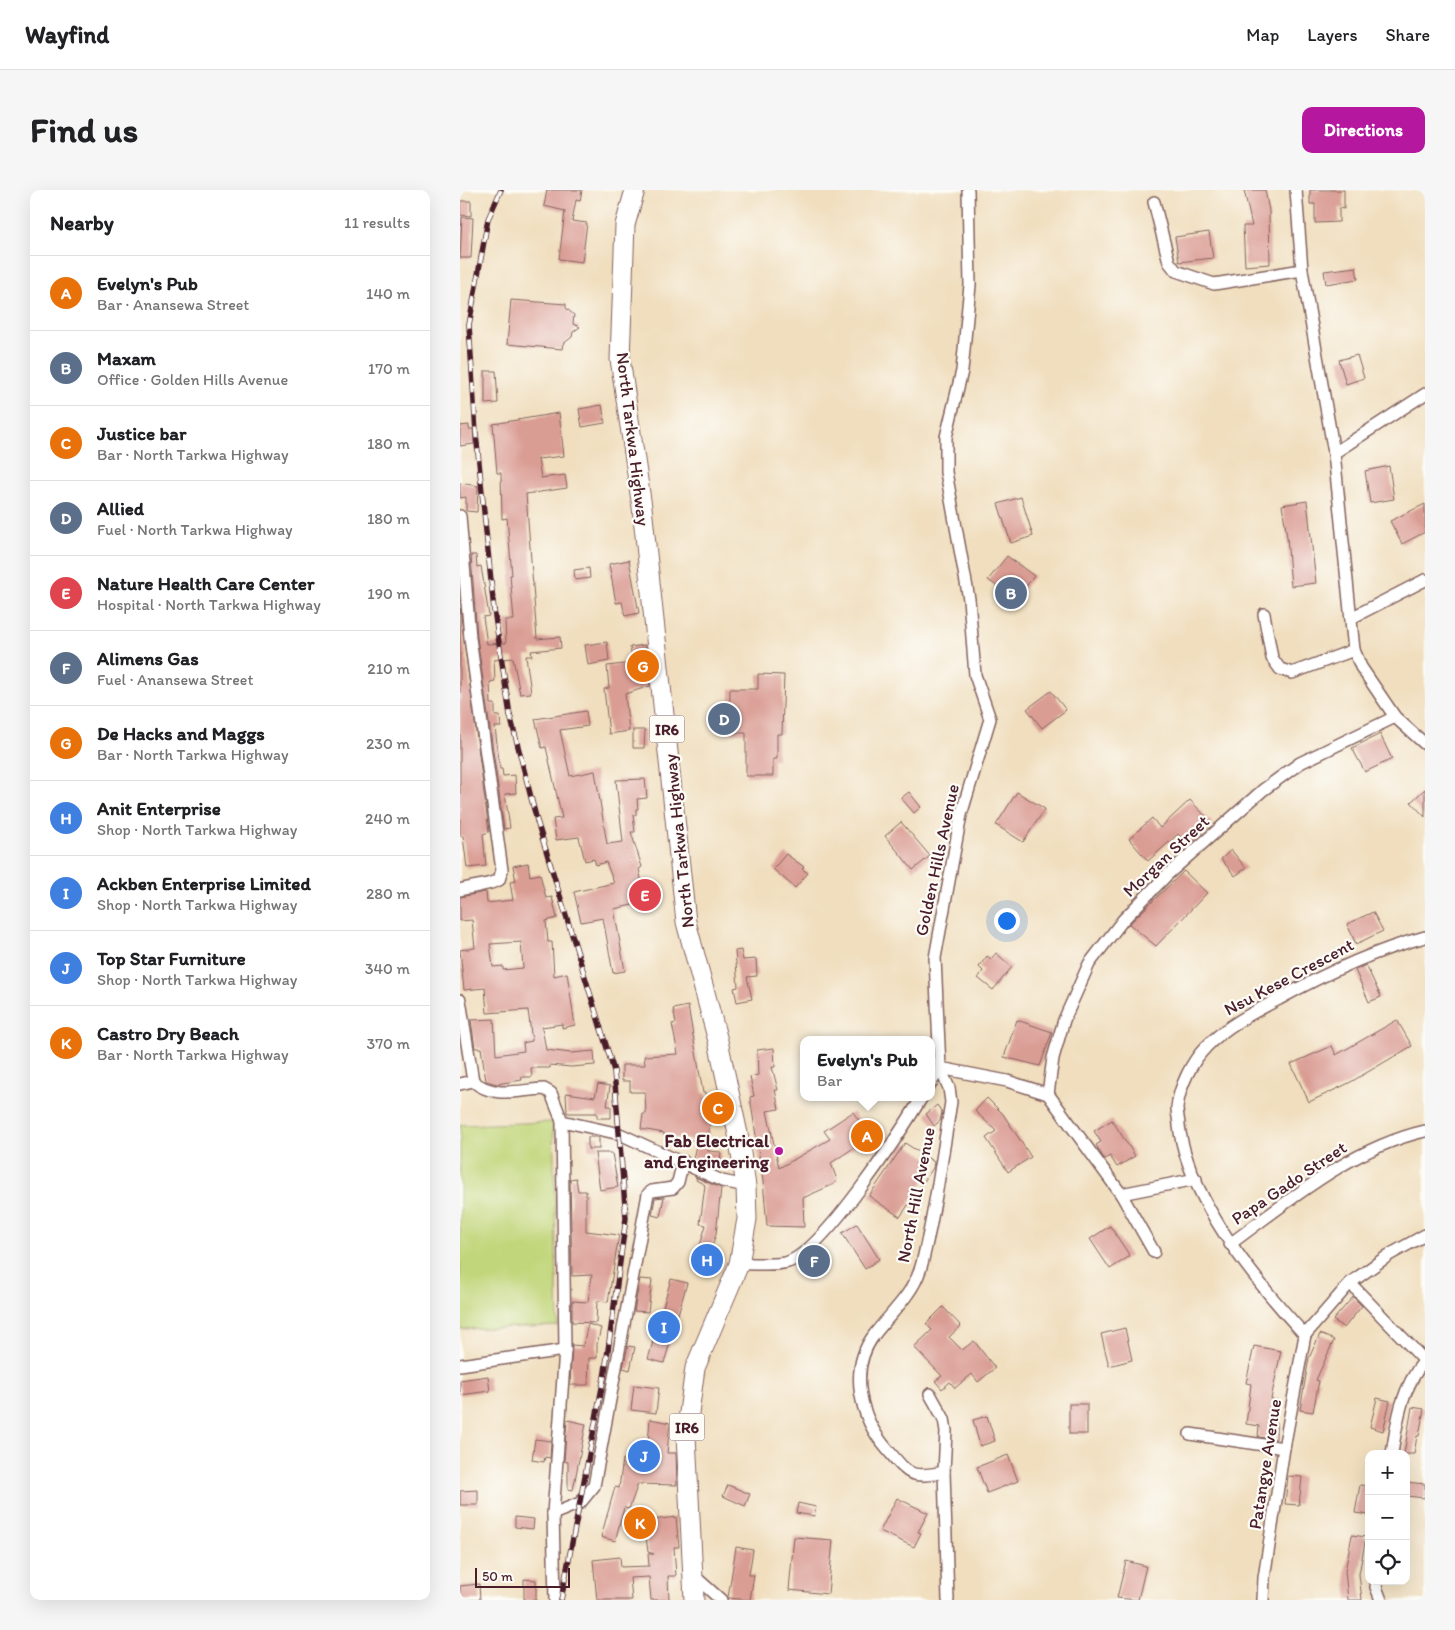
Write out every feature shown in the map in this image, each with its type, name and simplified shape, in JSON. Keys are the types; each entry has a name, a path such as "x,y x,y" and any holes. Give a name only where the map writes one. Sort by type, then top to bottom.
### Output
{"main road":[{"name":"North Tarkwa Highway","path":"635,190 625,225 620,359 642,507 686,922 718,1041 738,1134 746,1186 747,1219 739,1264 695,1368 686,1435 694,1600"}],"street":[{"name":"Golden Hills Avenue","path":"940,1068 934,958 961,815 990,719 975,675 969,599 946,472 946,437 962,371 970,285 968,190"},
{"path":"1296,190 1302,270 1334,453 1354,650 1361,667 1395,717 1425,744"},
{"path":"1154,202 1169,262 1176,271 1214,284 1302,270"},
{"path":"1334,453 1425,394"},
{"path":"460,516 461,549 470,638 502,870 499,880 485,886 460,890"},
{"path":"1351,618 1425,580"},
{"path":"1264,614 1272,658 1280,669 1292,674 1354,650"},
{"name":"Morgan Street","path":"1048,1094 1055,1051 1064,1020 1089,964 1123,920 1168,874 1263,790 1300,763 1395,717"},
{"name":"Nsu Kese Crescent","path":"1305,1335 1230,1244 1196,1179 1182,1144 1177,1108 1186,1077 1206,1047 1242,1018 1335,969 1388,947 1425,937"},
{"path":"460,1000 473,1080 483,1089 492,1092 544,1089 552,1093 562,1121 565,1350 553,1514 555,1600"},
{"path":"935,1076 940,1068 1007,1081 1048,1094 1121,1194 1154,1252"},
{"name":"North Hill Avenue","path":"940,1068 949,1088 951,1102 938,1190 920,1270 905,1296 873,1336 862,1358 859,1380 862,1404 869,1422 884,1446 904,1469 916,1476 944,1472"},
{"path":"460,1084 473,1080"},
{"path":"739,1264 788,1262 815,1244 868,1178 904,1128 920,1101"},
{"path":"562,1121 620,1134 683,1161 722,1181 746,1186"},
{"name":"Papa Gado Street","path":"1230,1244 1333,1170 1369,1151 1425,1131"},
{"path":"553,1514 568,1509 580,1502 594,1486 648,1194 652,1191 673,1188 678,1182 683,1161"},
{"path":"1121,1194 1196,1179"},
{"path":"1305,1335 1350,1283 1389,1255 1425,1235"},
{"path":"1350,1283 1425,1360 1408,1386 1399,1410 1393,1450"},
{"name":"Patangye Avenue","path":"1264,1600 1264,1578 1284,1448 1305,1335"},
{"path":"460,1365 565,1350"},
{"path":"930,1394 944,1419 946,1431 944,1472 948,1600"},
{"path":"1190,1434 1284,1448"},
{"path":"692,1574 720,1600"},
{"path":"1376,1585 1381,1600"}],"green space":[{"path":"553,1122 558,1326 460,1329 460,1125"}],"building":[{"path":"547,190 582,190 580,201 576,200 572,221 587,223 582,262 559,259 565,211 544,206"},
{"path":"1244,190 1265,190 1269,211 1270,264 1245,266 1243,226 1252,226"},
{"path":"1310,190 1344,190 1344,209 1339,208 1339,222 1315,223 1315,204 1310,204"},
{"path":"460,201 471,201 471,216 460,215"},
{"path":"462,217 473,218 471,258 460,258"},
{"path":"1209,232 1213,258 1179,262 1175,237"},
{"path":"1356,267 1358,279 1326,284 1324,271"},
{"path":"511,300 566,304 566,308 574,315 573,324 580,327 563,344 562,349 507,344"},
{"path":"1357,355 1364,378 1346,384 1339,360"},
{"path":"485,371 496,371 498,403 485,404"},
{"path":"602,405 605,423 582,427 579,409"},
{"path":"559,413 564,456 538,459 541,478 565,475 567,488 526,494 537,639 560,637 561,648 531,651 532,656 526,656 531,693 520,694 513,658 494,660 495,681 490,682 491,704 495,704 495,716 500,716 501,727 495,727 500,769 502,769 503,776 515,775 516,793 505,794 510,828 504,829 477,637 471,555 476,555 477,567 481,566 489,616 483,617 487,644 506,643 505,620 514,620 510,575 512,575 507,518 502,519 501,473 497,473 493,424"},
{"path":"469,425 469,429 473,429 474,444 460,446 460,426"},
{"path":"1389,466 1394,499 1370,503 1365,471"},
{"path":"460,483 478,486 477,512 466,511 466,497 460,498"},
{"path":"1021,497 1033,536 1011,543 998,504"},
{"path":"1307,501 1316,583 1291,586 1282,505"},
{"path":"1425,504 1425,532 1402,544 1390,521"},
{"path":"1007,556 1034,576 1024,589 1012,580 1004,591 988,580"},
{"path":"629,560 639,613 625,616 622,602 616,603 609,564"},
{"path":"589,568 590,578 575,580 574,570"},
{"path":"460,608 489,832 483,834 486,866 467,868 463,836 460,836"},
{"path":"607,642 609,661 588,665 585,645"},
{"path":"645,645 650,686 625,694 629,731 609,734 604,689 609,688 607,666 633,663 630,647"},
{"path":"758,674 784,675 782,734 777,734 777,759 773,759 773,776 746,776 746,733 729,733 730,689 758,689"},
{"path":"1051,691 1066,710 1042,728 1027,709"},
{"path":"586,711 588,726 560,730 570,776 595,771 607,844 623,842 616,780 645,779 647,798 637,799 638,809 636,809 636,815 633,815 635,832 631,832 642,867 639,869 646,902 614,909 625,971 613,973 603,918 581,922 574,892 614,883 606,862 596,865 594,859 585,861 579,837 556,840 553,819 562,818 546,747 542,748 535,719"},
{"path":"633,730 645,730 644,748 633,748"},
{"path":"1380,734 1392,759 1365,772 1352,748"},
{"path":"1425,789 1425,817 1411,802"},
{"path":"909,792 921,807 914,813 901,798"},
{"path":"1017,792 1045,809 1023,842 996,825"},
{"path":"1190,800 1212,823 1189,845 1178,834 1148,861 1129,839 1152,818 1160,828"},
{"path":"901,822 930,856 913,870 885,836"},
{"path":"1231,850 1246,868 1235,876 1221,859"},
{"path":"786,854 804,867 802,869 808,873 795,888 773,869"},
{"path":"528,863 530,876 540,874 546,898 552,897 557,918 546,921 548,942 552,942 554,976 567,973 575,1025 562,1028 562,1024 542,1027 546,1050 571,1053 594,1051 595,1065 571,1067 550,1065 550,1068 531,1068 532,1077 521,1077 522,1080 497,1084 486,1081 481,1048 475,1048 471,1020 494,1019 496,1055 524,1051 523,1043 532,1041 528,1010 487,1013 485,988 464,990 460,950 475,948 472,920 460,921 460,897 486,892 487,903 513,900 510,882 516,881 513,866","holes":["521,942 523,968 503,970 503,966 493,967 490,944"]},
{"path":"1184,871 1207,893 1156,946 1129,924"},
{"path":"1373,912 1383,931 1356,944 1347,924"},
{"path":"741,950 743,960 756,959 757,976 747,977 752,999 737,1002 734,988 738,987 735,951"},
{"path":"996,953 1012,967 993,990 978,978 983,971 979,967 987,956 991,959"},
{"path":"1366,965 1381,997 1369,1002 1355,970"},
{"path":"688,1006 703,1093 706,1093 707,1113 710,1113 708,1151 721,1152 719,1171 693,1159 697,1141 664,1136 664,1133 641,1129 643,1114 646,1114 645,1092 630,1092 630,1081 622,1081 622,1065 645,1065 644,1056 678,1054 672,1024 676,1023 673,1009"},
{"path":"1017,1020 1052,1032 1040,1066 1004,1057"},
{"path":"1397,1020 1412,1046 1349,1083 1309,1102 1291,1064 1332,1046 1336,1055"},
{"path":"774,1048 775,1067 772,1067 778,1090 775,1090 779,1109 767,1111 779,1168 830,1139 824,1131 853,1112 870,1137 831,1163 837,1180 834,1184 803,1198 804,1227 767,1226 763,1181 750,1097 754,1096 750,1077 758,1075 757,1050"},
{"path":"598,1084 610,1086 607,1106 611,1106 611,1118 597,1118 597,1113 567,1113 566,1093 595,1097"},
{"path":"987,1098 1003,1114 1031,1157 1008,1172 986,1138 996,1131 975,1111"},
{"path":"937,1105 942,1112 940,1121 934,1126 926,1114"},
{"path":"1112,1120 1135,1156 1117,1167 1110,1156 1105,1159 1103,1157 1096,1145 1101,1142 1094,1131"},
{"path":"588,1137 599,1137 599,1149 588,1149"},
{"path":"905,1143 934,1162 933,1168 900,1217 869,1196"},
{"path":"595,1153 612,1153 618,1187 600,1190"},
{"path":"695,1177 721,1188 716,1234 705,1269 694,1266 706,1225 700,1224 705,1185 696,1180 697,1178"},
{"path":"576,1178 578,1191 586,1191 586,1231 619,1235 608,1302 597,1301 596,1323 572,1322 572,1301 588,1302 592,1275 572,1276 570,1179"},
{"path":"664,1197 660,1217 652,1215 655,1198"},
{"path":"857,1224 879,1259 865,1269 842,1233"},
{"path":"1110,1226 1130,1256 1110,1269 1090,1239"},
{"path":"640,1279 652,1280 648,1312 634,1311"},
{"path":"671,1279 687,1283 664,1363 648,1359"},
{"path":"1353,1297 1362,1306 1344,1328 1333,1320"},
{"path":"943,1307 961,1326 949,1337 962,1350 974,1341 995,1368 978,1382 972,1374 955,1388 950,1382 942,1389 935,1381 942,1376 914,1347 932,1330 926,1324"},
{"path":"588,1324 601,1328 597,1344 597,1358 589,1358 588,1385 570,1385 572,1345 583,1346"},
{"path":"1125,1328 1132,1360 1109,1366 1101,1334"},
{"path":"1320,1334 1334,1340 1316,1380 1319,1381 1313,1412 1300,1410 1309,1358"},
{"path":"628,1346 635,1347 630,1370 623,1368"},
{"path":"1254,1346 1281,1351 1271,1399 1277,1400 1276,1439 1258,1437 1259,1426 1246,1424 1251,1384 1246,1383"},
{"path":"488,1376 490,1391 460,1395 460,1380"},
{"path":"634,1385 659,1388 656,1413 631,1410"},
{"path":"1377,1398 1390,1401 1383,1431 1370,1427"},
{"path":"1069,1404 1087,1404 1087,1434 1069,1434"},
{"path":"1412,1407 1424,1409 1414,1454 1410,1454 1410,1450 1405,1450"},
{"path":"987,1416 995,1441 980,1446 973,1420"},
{"path":"650,1419 670,1423 667,1453 676,1453 677,1485 638,1484 629,1509 624,1508 615,1541 601,1537 615,1487 619,1488 623,1459 633,1461 635,1452 647,1454"},
{"path":"567,1420 586,1424 573,1490 568,1489 568,1462 564,1461"},
{"path":"535,1439 551,1441 550,1458 545,1457 544,1462 532,1460"},
{"path":"1008,1455 1018,1481 987,1493 977,1467"},
{"path":"1288,1476 1302,1477 1299,1505 1285,1504"},
{"path":"1410,1482 1425,1484 1425,1498 1410,1496"},
{"path":"728,1485 750,1494 745,1506 723,1496"},
{"path":"1360,1485 1365,1486 1365,1514 1355,1513"},
{"path":"478,1490 478,1505 460,1505 460,1491"},
{"path":"897,1498 928,1513 918,1532 921,1533 914,1547 880,1531"},
{"path":"798,1503 816,1507 814,1516 796,1513"},
{"path":"515,1517 534,1519 533,1529 515,1527"},
{"path":"676,1517 679,1547 674,1547 676,1576 668,1576 669,1600 651,1600 649,1577 630,1578 632,1600 597,1600 593,1560 620,1557 621,1567 649,1566 648,1554 654,1554 648,1552 644,1521"},
{"path":"1352,1535 1365,1537 1359,1574 1362,1600 1348,1600 1345,1571"},
{"path":"794,1537 833,1540 828,1594 789,1590"},
{"path":"736,1547 753,1550 749,1575 754,1575 750,1600 728,1598"},
{"path":"1126,1561 1146,1566 1138,1600 1117,1598"},
{"path":"524,1579 536,1580 536,1600 524,1600"},
{"path":"479,1584 480,1600 460,1600 460,1586"}],"railway":[{"path":"501,190 488,219 469,325 476,433 494,610 510,715 537,821 614,1071 626,1218 605,1372 561,1600"}],"place":[{"name":"Maxam","path":"1011,593"},
{"name":"De Hacks and Maggs","path":"643,666"},
{"name":"Allied","path":"724,719"},
{"name":"Nature Health Care Center","path":"645,895"},
{"name":"Justice bar","path":"718,1108"},
{"name":"Evelyn's Pub","path":"867,1136"},
{"name":"Fab Electrical and Engineering","path":"779,1151"},
{"name":"Anit Enterprise","path":"707,1260"},
{"name":"Alimens Gas","path":"814,1261"},
{"name":"Ackben Enterprise Limited","path":"664,1327"},
{"name":"Top Star Furniture","path":"644,1456"},
{"name":"Castro Dry Beach","path":"640,1523"}]}
